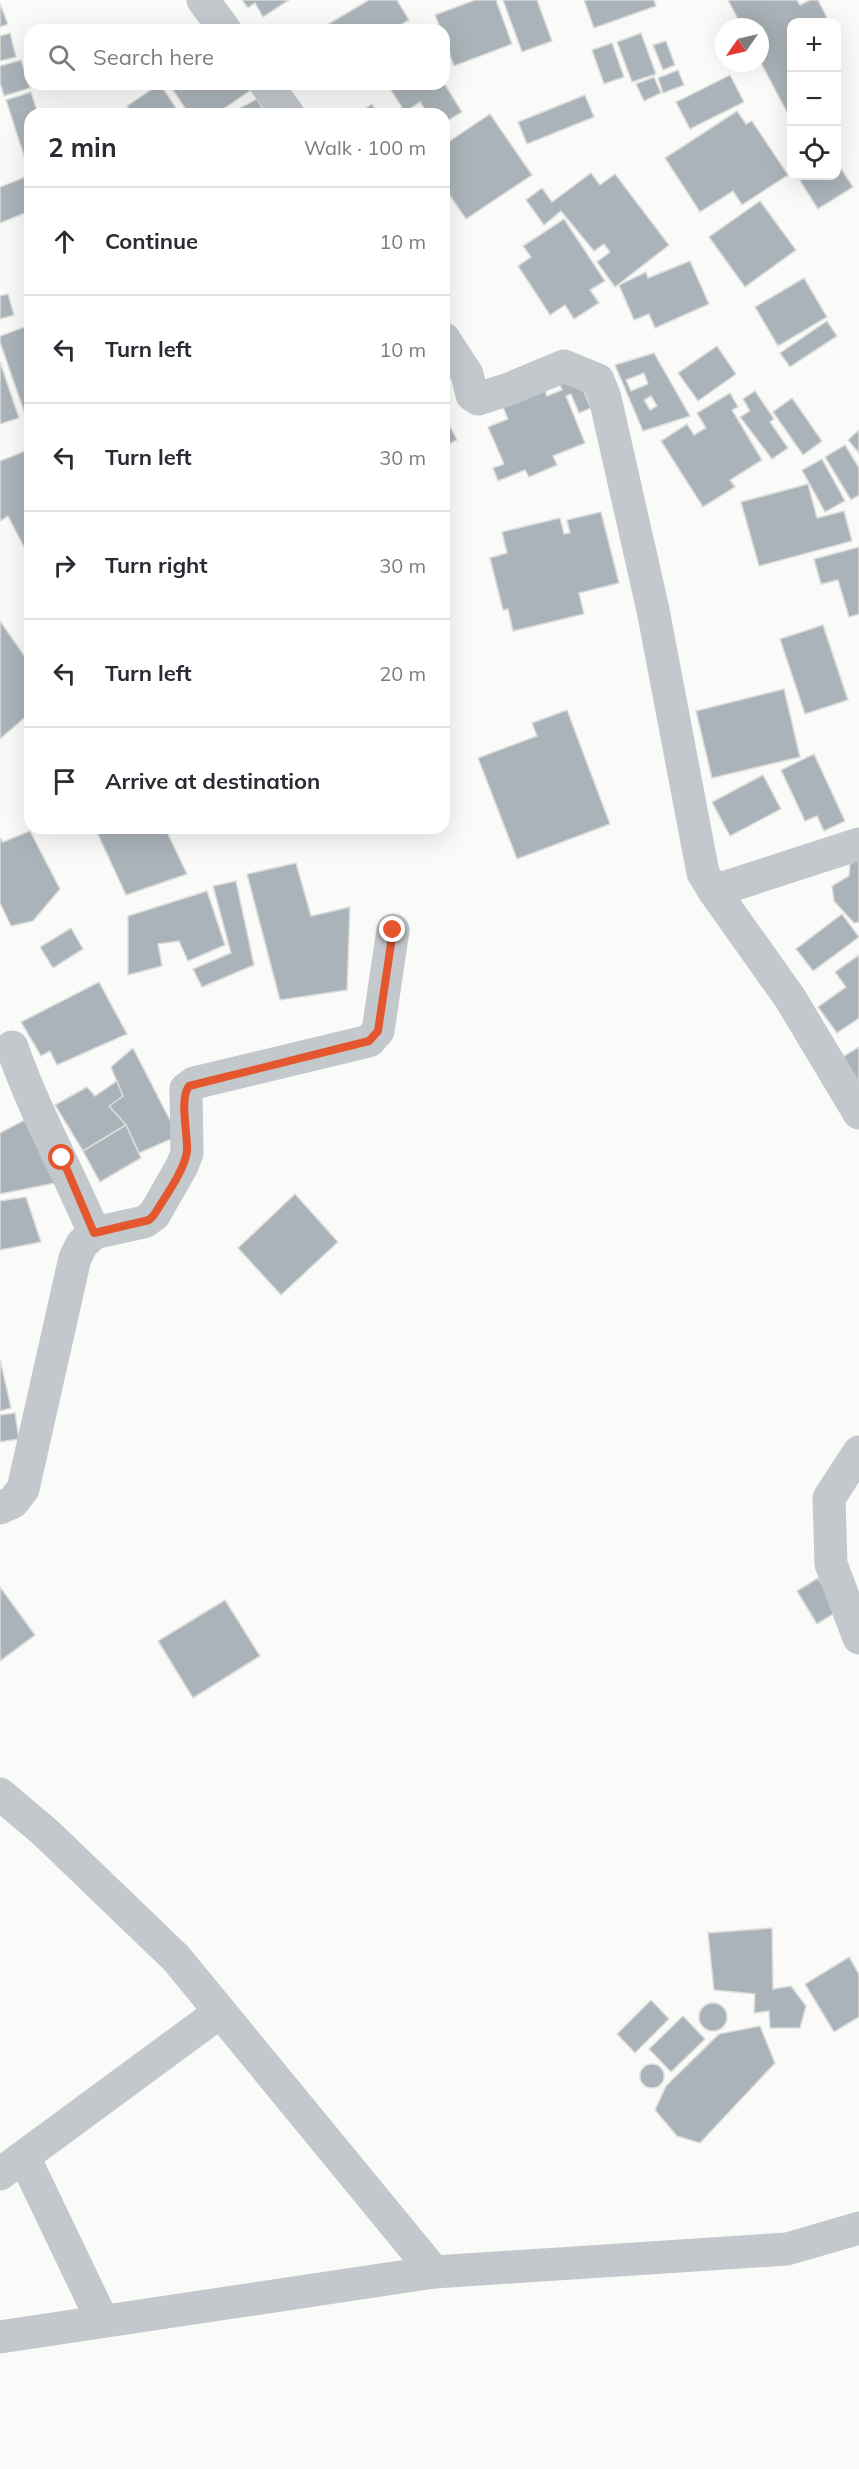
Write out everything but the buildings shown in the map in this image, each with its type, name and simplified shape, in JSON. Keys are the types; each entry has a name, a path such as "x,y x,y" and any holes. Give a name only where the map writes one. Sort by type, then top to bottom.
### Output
{"street":[{"path":"203,0 221,24"},
{"path":"270,90 284,108"},
{"path":"450,348 468,374 472,395 478,399 564,366 598,380 605,398 653,610 703,873 790,998 859,1113"},
{"path":"714,891 859,844"},
{"path":"0,1508 13,1502 23,1489 75,1258 82,1244 94,1233 144,1222 154,1215 187,1153 185,1095 189,1086 357,1045 374,1036 378,1031 393,930"},
{"path":"12,1047 32,1099 72,1181 94,1233"},
{"path":"859,1452 829,1498 831,1564 859,1638"},
{"path":"0,1794 46,1833 153,1935 220,2012 434,2272"},
{"path":"102,2320 12,2165 220,2012"},
{"path":"0,2337 434,2272 787,2249 859,2228"}],"route":[{"path":"62,1158 94,1233 149,1220 182,1166 187,1153 186,1089 194,1083 369,1041 378,1031 393,930"}]}
